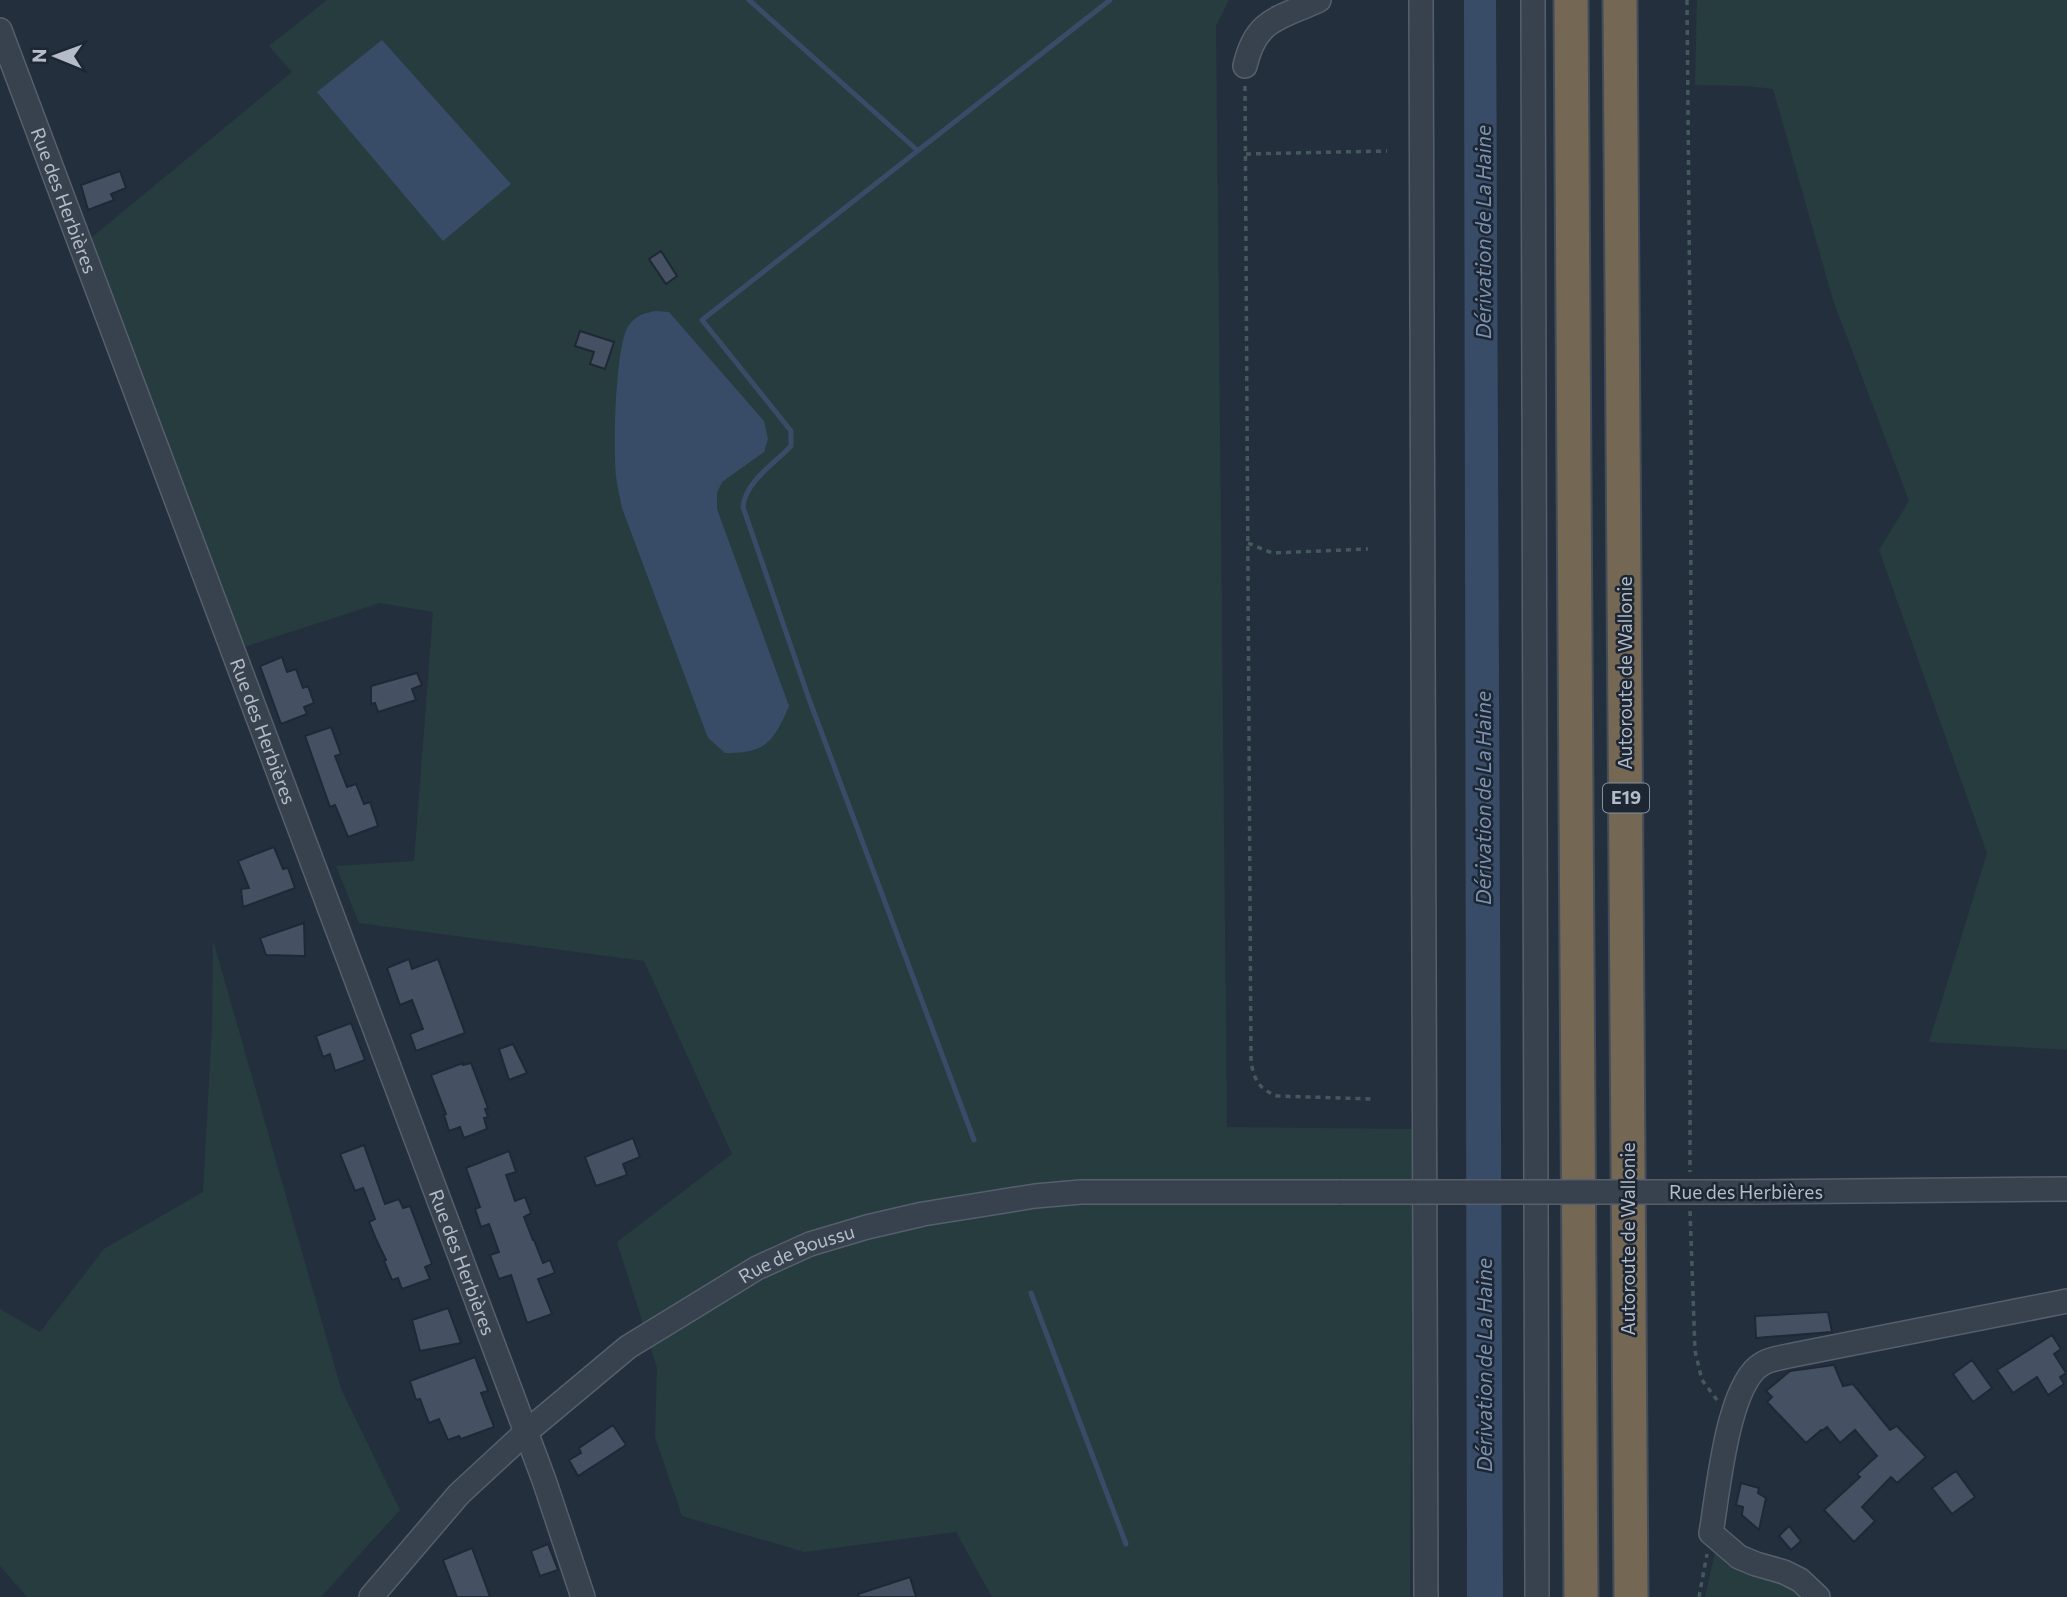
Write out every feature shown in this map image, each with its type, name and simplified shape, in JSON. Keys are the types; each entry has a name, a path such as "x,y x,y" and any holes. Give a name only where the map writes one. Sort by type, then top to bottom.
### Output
{"highway":[{"name":"E19","path":"1571,0 1581,1597"},
{"name":"Autoroute de Wallonie","path":"1620,0 1630,1597"}],"street":[{"path":"1245,66 1254,38 1262,27 1319,0"},
{"path":"1421,0 1426,1597"},
{"path":"1533,0 1537,1597"},
{"name":"Rue des Herbières","path":"0,30 544,1480 583,1597"},
{"name":"Rue des Herbières","path":"1341,1192 2067,1189"},
{"name":"Rue de Boussu","path":"370,1597 459,1494 525,1433 628,1347 757,1268 810,1244 867,1227 936,1212 1035,1196 1081,1192 1341,1192"},
{"path":"1818,1597 1800,1580 1784,1572 1738,1557 1711,1533 1732,1412 1750,1374 1762,1363 1855,1341 2067,1301"}],"path":[{"path":"1687,0 1691,443 1690,1177"},
{"path":"1245,66 1251,1063 1255,1080 1264,1091 1277,1097 1373,1099"},
{"path":"1246,153 1387,151"},
{"path":"1248,543 1272,553 1368,549"},
{"path":"1690,1205 1695,1351 1702,1380 1732,1412"},
{"path":"1699,1597 1711,1533"}],"green space":[{"path":"327,0 1229,0 1216,26 1227,1127 1413,1129 1410,1597 992,1597 956,1532 804,1552 682,1516 655,1437 657,1368 617,1242 732,1154 644,961 359,923 336,866 414,861 433,612 380,603 241,648 91,238 292,72 269,46"},
{"path":"1697,0 2067,0 2067,1050 1929,1042 1987,853 1879,550 1909,501 1833,300 1773,89 1695,85"},
{"path":"213,940 341,1389 400,1510 321,1597 27,1597 0,1566 0,1309 40,1332 104,1249 203,1192 212,1026"},
{"path":"1716,1548 1808,1597 1705,1597"}],"water":[{"name":"Dérivation de La Haine","path":"1464,0 1496,0 1503,1597 1467,1597"},
{"path":"382,40 511,184 443,241 317,92"},
{"path":"656,311 669,312 764,421 768,439 764,452 722,482 717,493 717,509 789,706 773,737 759,748 750,751 725,753 708,738 622,508 616,476 615,444 621,353 629,325 641,315"}],"building":[{"path":"120,171 126,188 111,194 114,200 88,210 81,185"},
{"path":"661,251 677,276 666,284 649,259"},
{"path":"580,331 614,342 605,369 590,364 594,352 575,346"},
{"path":"282,657 287,672 296,669 303,688 308,686 314,703 304,707 307,714 281,724 260,666"},
{"path":"417,673 422,685 412,689 416,700 378,712 375,703 371,704 371,686"},
{"path":"331,727 341,754 335,756 347,787 356,784 364,804 370,802 378,826 348,837 335,805 330,807 305,736"},
{"path":"274,847 283,869 288,868 295,888 243,907 241,889 249,888 238,861"},
{"path":"304,923 305,956 266,955 260,938"},
{"path":"409,959 412,969 438,959 465,1033 416,1051 410,1034 423,1029 412,1000 400,1005 387,968"},
{"path":"351,1023 365,1060 335,1071 330,1054 323,1057 316,1036"},
{"path":"513,1044 527,1073 509,1080 499,1049"},
{"path":"463,1063 471,1063 488,1108 485,1109 488,1117 484,1118 487,1129 464,1138 460,1127 449,1131 444,1115 446,1114 431,1075"},
{"path":"633,1138 640,1157 623,1164 627,1175 596,1186 585,1157"},
{"path":"364,1145 385,1204 399,1199 403,1208 410,1206 432,1264 425,1267 430,1279 402,1289 398,1278 392,1280 369,1222 375,1219 363,1188 355,1191 340,1154"},
{"path":"509,1151 516,1172 506,1175 515,1201 525,1197 531,1213 524,1217 533,1240 543,1263 550,1260 555,1273 538,1279 552,1314 527,1323 511,1275 499,1279 490,1255 499,1252 489,1224 481,1227 475,1209 480,1207 466,1168"},
{"path":"448,1308 461,1343 420,1351 412,1320"},
{"path":"1828,1312 1832,1332 1756,1338 1755,1316"},
{"path":"2052,1335 2061,1349 2054,1354 2066,1373 2060,1377 2064,1384 2048,1395 2037,1377 2013,1393 1997,1370"},
{"path":"475,1357 488,1391 481,1393 494,1427 461,1439 459,1436 448,1440 439,1419 429,1423 420,1399 416,1400 410,1381"},
{"path":"1972,1360 1992,1388 1973,1402 1953,1374"},
{"path":"1834,1365 1843,1386 1853,1384 1890,1430 1897,1426 1926,1457 1897,1483 1891,1477 1862,1507 1875,1521 1854,1542 1824,1510 1860,1477 1857,1474 1877,1456 1855,1430 1840,1443 1827,1427 1806,1443 1767,1402 1772,1397 1766,1391 1790,1371"},
{"path":"613,1425 626,1445 578,1476 569,1460 581,1453 579,1448"},
{"path":"1956,1471 1975,1497 1952,1514 1932,1488"},
{"path":"1741,1483 1759,1488 1758,1493 1766,1498 1759,1530 1742,1515 1743,1507 1736,1505"},
{"path":"1789,1526 1801,1541 1791,1550 1779,1536"},
{"path":"548,1544 558,1570 540,1576 531,1551"},
{"path":"472,1548 490,1597 457,1597 443,1560"},
{"path":"910,1577 916,1597 859,1597 858,1594"}],"waterway":[{"path":"749,0 917,150"},
{"path":"974,1140 809,699 743,507 755,481 791,446 791,431 702,320 1110,0"},
{"path":"1031,1293 1126,1544"}]}
